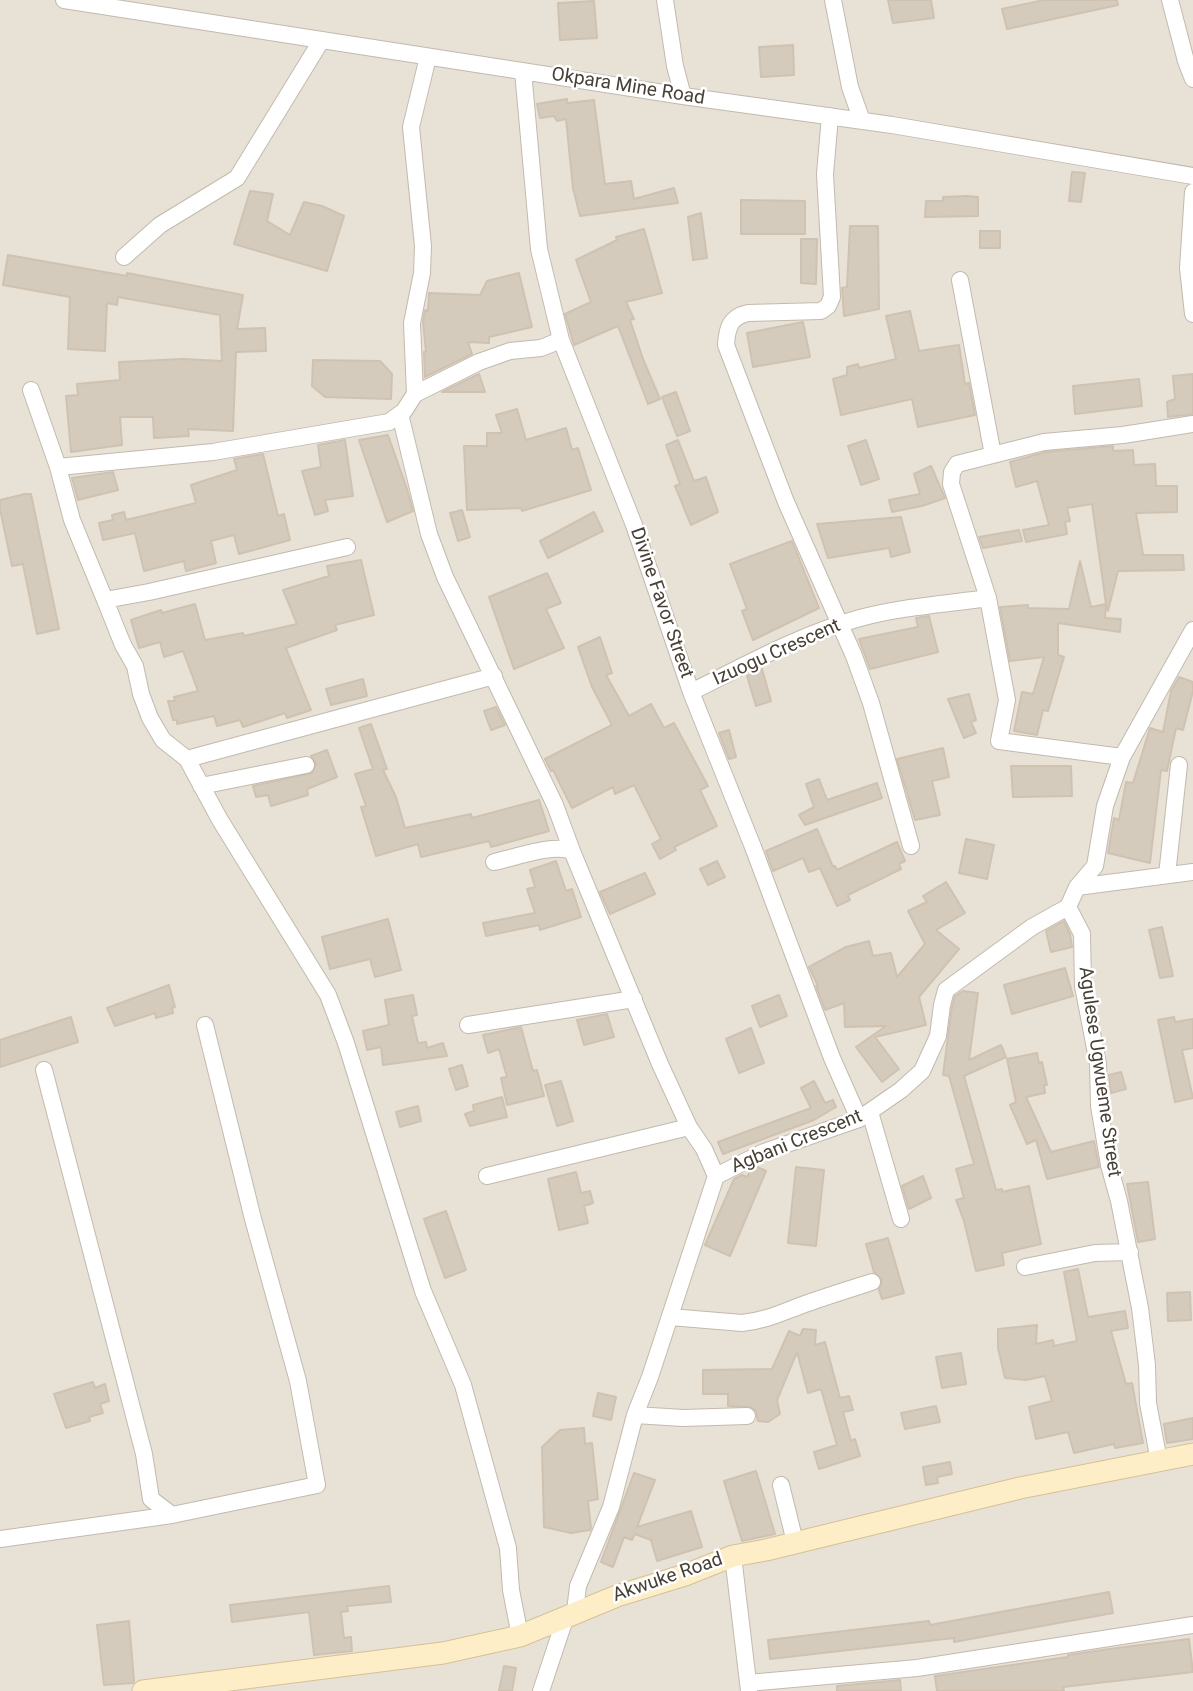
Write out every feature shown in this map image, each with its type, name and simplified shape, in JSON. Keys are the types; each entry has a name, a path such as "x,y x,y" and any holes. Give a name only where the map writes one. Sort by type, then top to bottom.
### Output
{"main road":[{"name":"Akwuke Road","path":"143,1691 443,1653 520,1636 571,1613 733,1556 1020,1488 1193,1454"}],"street":[{"name":"Okpara Mine Road","path":"64,0 152,7 321,41 862,121 1193,176"},
{"path":"665,0 675,66 683,96"},
{"path":"833,0 850,87 862,121"},
{"path":"1170,0 1193,79"},
{"path":"124,257 160,225 237,178 321,41"},
{"path":"415,394 412,323 422,273 423,246 411,127 428,57"},
{"name":"Divine Favor Street","path":"523,71 539,249 561,340 634,525 691,692 732,790 832,1058 864,1116 901,1219"},
{"path":"830,117 825,174 832,297 828,306 821,311 738,315 727,328 726,345 786,502 841,624 871,704 911,846"},
{"path":"1193,192 1188,268 1193,314"},
{"path":"960,280 993,455"},
{"path":"58,467 213,452 389,422 400,414 415,394 479,362 510,351 541,348 561,340"},
{"path":"31,390 58,467 72,520 123,645 135,666 150,718 163,740 187,759 227,832 319,978 342,1031 423,1291 463,1385 508,1548 511,1590 520,1636"},
{"path":"400,414 429,534 445,577 555,805 689,1127 704,1149 716,1177"},
{"path":"1122,757 999,741 1007,700 988,598 951,484 952,472 957,464 1044,442 1124,435 1193,424"},
{"path":"105,600 347,547"},
{"name":"Izuogu Crescent","path":"691,692 795,642 841,624 908,608 988,598"},
{"path":"1068,907 1077,887 1095,866 1105,806 1122,757 1193,630"},
{"path":"187,759 494,677"},
{"path":"201,786 306,765"},
{"path":"1167,875 1179,765"},
{"path":"494,862 555,849 565,848 572,851"},
{"path":"1077,887 1193,872"},
{"name":"Agbani Crescent","path":"541,1691 571,1613 578,1586 611,1507 635,1415 716,1177 764,1152 864,1116 901,1090 922,1071 938,1036 942,1005 946,990 951,984 1032,927 1068,907"},
{"name":"Agulese Ugwueme Street","path":"1068,907 1082,934 1083,986 1098,1064 1099,1106 1140,1308 1147,1365 1148,1403 1159,1461"},
{"path":"468,1024 634,999"},
{"path":"0,1539 172,1515 317,1485 298,1381 253,1219 205,1025"},
{"path":"44,1070 144,1454 151,1499 172,1515"},
{"path":"487,1176 689,1127"},
{"path":"1025,1267 1095,1253 1130,1252"},
{"path":"670,1317 742,1324 772,1318 804,1304 872,1282"},
{"path":"635,1415 683,1418 747,1416"},
{"path":"781,1485 795,1542"},
{"path":"733,1556 748,1687 917,1668 1193,1625"}],"shaded area":[{"path":"0,0 1193,0 1193,1691 0,1691"}],"building":[{"path":"888,0 931,0 934,18 893,23"},
{"path":"1044,0 1117,0 1118,5 1007,29 1002,9"},
{"path":"594,1 597,38 560,40 558,3"},
{"path":"793,45 794,75 761,77 759,47"},
{"path":"567,99 567,103 594,100 605,184 631,181 634,199 674,188 678,203 580,216 573,188 566,119 557,121 554,116 540,118 537,104"},
{"path":"1072,172 1085,173 1081,202 1069,201"},
{"path":"250,191 273,194 267,221 290,235 304,202 322,206 344,216 327,271 234,244"},
{"path":"978,197 978,216 925,217 926,201"},
{"path":"741,200 805,201 805,234 741,234"},
{"path":"701,213 707,258 693,260 688,217"},
{"path":"850,226 878,226 879,309 844,316 842,288 847,287"},
{"path":"644,229 662,293 626,302 634,319 630,320 643,359 660,399 648,404 618,326 574,345 565,314 591,302 576,260 617,240 616,237"},
{"path":"980,231 1000,231 1000,248 980,248"},
{"path":"801,239 817,239 816,284 801,283"},
{"path":"8,255 127,276 127,273 243,295 237,329 265,328 266,351 236,352 233,431 188,429 189,436 154,438 153,417 120,417 122,445 71,452 66,396 78,395 77,384 120,380 119,362 183,359 222,361 220,315 118,297 117,305 107,303 105,351 68,349 70,297 3,285"},
{"path":"519,273 532,327 489,337 489,343 468,342 472,354 425,377 423,322 425,310 428,311 429,293 480,295 487,281"},
{"path":"910,311 919,351 959,345 965,384 969,383 975,415 918,427 912,399 841,415 833,379 847,375 847,367 858,364 859,368 896,359 886,316"},
{"path":"803,322 810,357 753,367 747,333"},
{"path":"313,360 380,361 392,374 391,399 325,397 312,386"},
{"path":"479,374 485,392 442,392"},
{"path":"1193,374 1193,414 1168,417 1167,402 1175,399 1173,376"},
{"path":"1139,379 1142,406 1075,414 1073,386"},
{"path":"676,392 690,431 677,436 662,397"},
{"path":"517,409 526,440 566,428 572,450 578,448 591,490 522,511 521,508 467,510 464,446 487,446 487,433 502,433 496,415"},
{"path":"388,435 413,511 387,522 359,440"},
{"path":"345,440 353,496 325,500 328,511 315,515 302,471 321,467 318,445"},
{"path":"678,440 694,481 706,477 718,512 691,525 675,486 680,484 666,445"},
{"path":"866,440 879,479 861,485 848,446"},
{"path":"1113,446 1113,451 1133,450 1134,465 1155,464 1156,486 1177,486 1177,512 1136,513 1143,555 1183,555 1184,570 1118,571 1108,611 1092,504 1067,508 1070,521 1065,522 1067,534 1026,542 1023,530 1049,525 1037,481 1016,487 1010,462 1046,452"},
{"path":"263,454 278,516 284,514 290,540 239,554 234,535 211,541 216,563 186,571 184,561 144,571 135,533 103,540 99,523 113,520 112,515 124,512 126,520 196,503 191,485 237,470 234,459"},
{"path":"931,466 945,498 892,512 889,500 920,494 914,474"},
{"path":"113,472 118,490 78,500 72,478"},
{"path":"31,494 59,629 37,634 23,564 12,566 0,509 0,500"},
{"path":"462,510 470,537 458,541 450,513"},
{"path":"594,512 603,531 548,558 540,541"},
{"path":"901,517 910,552 891,557 889,548 828,558 817,524"},
{"path":"1019,530 1022,541 983,548 979,537"},
{"path":"792,541 819,608 753,640 742,611 747,609 730,564"},
{"path":"361,560 374,615 335,625 337,630 286,648 311,710 287,718 285,713 243,727 240,720 217,726 214,716 177,724 177,720 173,720 168,701 175,701 174,697 198,691 183,651 164,657 160,642 139,648 131,620 161,610 162,613 195,604 205,640 243,633 244,636 297,624 283,590 329,576 327,566"},
{"path":"1080,561 1091,607 1106,604 1105,618 1121,619 1120,632 1058,623 1058,655 1064,657 1048,711 1043,710 1037,735 1014,731 1022,692 1033,694 1044,657 1010,661 1000,607 1028,605 1028,608 1069,609"},
{"path":"547,573 561,603 546,609 564,648 514,669 489,597"},
{"path":"929,616 938,652 870,669 859,639 918,627 916,618"},
{"path":"600,637 612,673 606,675 629,716 651,704 664,728 674,723 708,786 700,790 717,826 674,847 676,850 660,859 652,844 661,839 634,785 615,794 613,787 572,808 545,759 612,725 592,687 578,647"},
{"path":"762,669 771,701 756,706 747,676"},
{"path":"1179,677 1193,682 1193,691 1183,730 1176,728 1167,771 1161,770 1150,863 1108,853 1114,818 1119,820 1126,782 1133,783 1150,728 1163,732 1171,691"},
{"path":"363,679 367,696 331,705 326,689"},
{"path":"969,694 976,720 971,722 976,733 964,738 948,699"},
{"path":"496,707 505,725 491,730 484,711"},
{"path":"371,724 387,769 383,770 396,797 405,828 471,814 472,818 539,800 549,831 491,847 489,841 421,857 418,844 376,856 361,807 366,806 355,774 373,769 359,728"},
{"path":"729,730 736,757 729,759 719,733"},
{"path":"943,748 949,777 932,781 940,815 915,820 897,759"},
{"path":"327,750 337,777 307,789 308,795 271,806 268,795 256,797 253,786 312,773 316,764 311,756"},
{"path":"1011,766 1071,766 1072,796 1013,797"},
{"path":"819,779 827,800 877,783 882,798 805,825 799,815 814,807 806,784"},
{"path":"817,829 833,867 837,870 897,842 905,861 899,864 901,869 848,895 850,900 837,906 820,868 809,872 803,858 773,871 766,851"},
{"path":"966,839 994,845 987,879 959,873"},
{"path":"556,861 566,891 572,889 581,917 540,930 539,925 486,936 483,923 535,913 527,889 535,887 530,870"},
{"path":"717,861 725,877 708,885 700,869"},
{"path":"645,873 655,894 610,914 600,892"},
{"path":"946,882 965,913 936,930 959,949 919,997 926,1025 875,1037 899,1069 882,1082 856,1047 886,1026 845,1027 844,1003 825,1010 809,967 846,947 869,941 873,956 891,953 897,977 925,944 908,911 927,902 923,896"},
{"path":"388,919 401,970 375,977 370,959 330,969 322,937"},
{"path":"1064,921 1072,947 1051,952 1046,931"},
{"path":"1162,927 1173,976 1160,978 1149,930"},
{"path":"1065,968 1073,996 1012,1014 1004,985"},
{"path":"169,985 175,1007 172,1008 173,1013 156,1018 155,1013 115,1026 107,1008"},
{"path":"963,991 978,993 969,1060 1001,1045 1006,1057 964,1076 996,1190 1002,1189 1002,1192 1029,1186 1041,1244 1002,1253 1004,1265 976,1271 956,1200 964,1198 956,1169 974,1164 949,1076 943,1075 952,1007 955,996"},
{"path":"413,995 417,1015 412,1016 418,1043 426,1042 427,1048 443,1043 447,1056 383,1065 381,1047 367,1050 363,1031 389,1025 385,1000"},
{"path":"779,995 787,1016 760,1027 752,1006"},
{"path":"607,1014 614,1037 584,1045 577,1020"},
{"path":"71,1017 78,1042 0,1067 0,1040"},
{"path":"1174,1017 1175,1022 1193,1019 1193,1048 1182,1050 1193,1098 1175,1102 1158,1020"},
{"path":"521,1027 533,1071 537,1070 544,1096 507,1105 501,1078 507,1077 499,1049 488,1053 483,1035"},
{"path":"751,1028 764,1063 739,1073 726,1039"},
{"path":"1037,1053 1047,1085 1044,1085 1045,1093 1026,1097 1051,1152 1094,1141 1099,1167 1047,1179 1036,1140 1027,1144 1010,1105 1016,1102 1007,1059"},
{"path":"462,1065 468,1086 456,1090 449,1069"},
{"path":"1121,1072 1126,1089 1111,1093 1109,1075"},
{"path":"561,1081 573,1121 557,1126 545,1085"},
{"path":"814,1081 825,1103 833,1100 836,1107 814,1120 723,1154 718,1142 811,1108 801,1088"},
{"path":"502,1097 507,1117 470,1126 465,1114 474,1111 473,1105"},
{"path":"418,1106 421,1121 400,1127 396,1112"},
{"path":"757,1167 766,1171 730,1256 705,1245 734,1179 742,1175 747,1177 750,1171"},
{"path":"796,1167 824,1170 816,1246 788,1243"},
{"path":"576,1172 581,1193 590,1191 593,1203 584,1206 588,1223 559,1230 548,1179"},
{"path":"923,1176 931,1198 909,1209 902,1186"},
{"path":"1148,1182 1155,1239 1138,1242 1127,1184"},
{"path":"446,1211 466,1270 445,1278 424,1219"},
{"path":"888,1238 904,1293 882,1299 879,1290 882,1280 874,1272 866,1244"},
{"path":"1078,1269 1088,1317 1125,1311 1128,1328 1111,1331 1126,1384 1132,1383 1143,1443 1115,1448 1114,1444 1074,1453 1068,1432 1036,1439 1029,1407 1052,1401 1045,1376 1026,1380 1005,1378 998,1348 998,1329 1037,1325 1036,1344 1053,1340 1054,1346 1077,1341 1064,1272"},
{"path":"1190,1292 1191,1320 1168,1321 1167,1293"},
{"path":"803,1329 816,1330 815,1345 825,1342 840,1398 849,1396 853,1410 843,1412 851,1441 855,1439 860,1456 819,1469 814,1452 837,1445 821,1389 808,1393 797,1352 777,1400 780,1414 768,1422 758,1421 756,1411 751,1407 728,1406 728,1394 703,1394 703,1370 772,1369 789,1331 800,1336"},
{"path":"961,1353 966,1384 942,1388 936,1357"},
{"path":"93,1382 95,1388 105,1384 109,1401 100,1404 103,1413 89,1417 90,1421 66,1428 54,1394"},
{"path":"598,1393 616,1397 611,1420 593,1416"},
{"path":"936,1406 940,1422 905,1429 901,1413"},
{"path":"1193,1418 1193,1439 1167,1443 1164,1424"},
{"path":"584,1428 585,1444 592,1443 598,1499 588,1501 591,1528 571,1533 544,1527 542,1447 560,1430"},
{"path":"950,1462 952,1474 937,1477 938,1483 926,1485 923,1467"},
{"path":"756,1471 775,1534 742,1541 724,1481"},
{"path":"634,1473 655,1480 637,1527 691,1511 702,1547 657,1561 651,1540 635,1534 632,1540 624,1537 613,1567 601,1562"},
{"path":"389,1586 391,1602 347,1606 348,1611 341,1612 344,1638 351,1637 352,1651 314,1655 309,1612 232,1622 230,1605"},
{"path":"1109,1592 1113,1613 954,1642 954,1638 770,1659 768,1640 929,1621 930,1625"},
{"path":"129,1621 134,1681 104,1685 97,1625"},
{"path":"1189,1639 1193,1672 1063,1687 1064,1691 937,1691 935,1676"},
{"path":"504,1666 516,1668 512,1691 499,1691"},
{"path":"900,1680 901,1691 837,1691 837,1686"}]}
